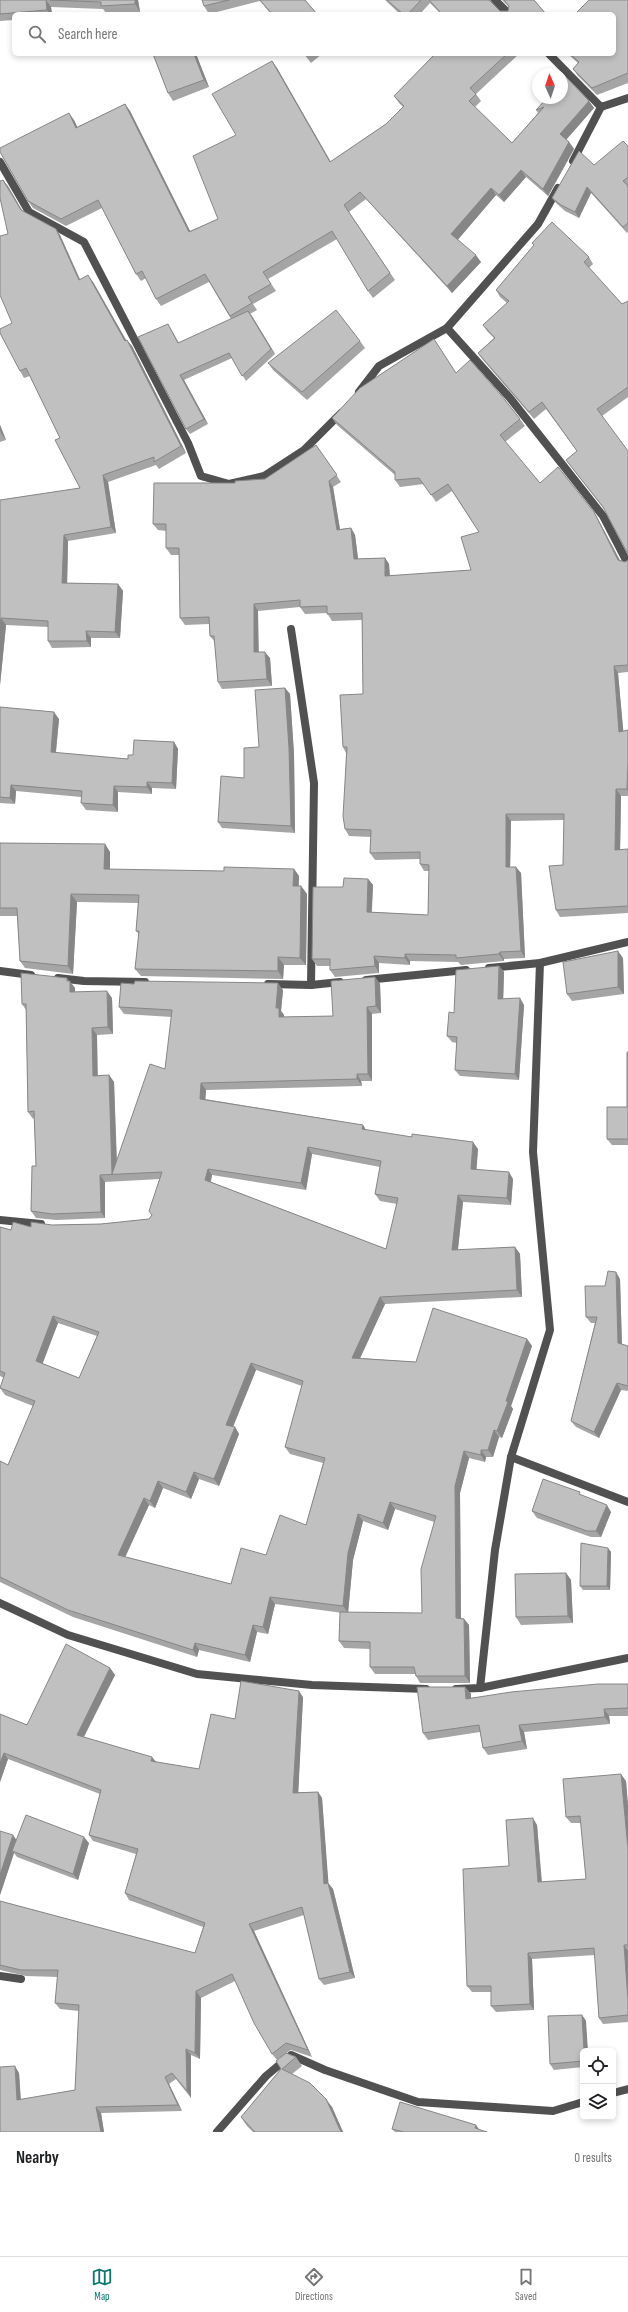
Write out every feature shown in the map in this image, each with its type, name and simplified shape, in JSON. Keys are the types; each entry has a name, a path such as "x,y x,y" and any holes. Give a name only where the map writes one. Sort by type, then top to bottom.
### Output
{"street":[{"path":"495,0 507,12"},
{"path":"551,56 601,106"},
{"path":"568,170 601,106 628,98"},
{"path":"0,162 29,212 84,242 188,443 201,476 229,484 264,476 304,450 346,408"},
{"path":"356,398 379,366 447,328 538,224 561,183"},
{"path":"447,328 510,398 603,516 628,564"},
{"path":"291,629 314,783 311,985"},
{"path":"256,984 311,985 540,963 628,942"},
{"path":"480,1688 496,1550 511,1457 550,1330 533,1152 540,963"},
{"path":"0,971 84,981 154,982"},
{"path":"0,1220 50,1225"},
{"path":"511,1457 628,1502"},
{"path":"0,1603 68,1635 197,1674 312,1686 435,1689"},
{"path":"450,1690 480,1688 628,1658"},
{"path":"0,1976 21,1979"},
{"path":"216,2132 266,2076 291,2055 325,2070 418,2102 553,2111 580,2103"},
{"path":"616,2092 628,2089"}],"building":[{"path":"0,0 46,0 47,10 0,14"},
{"path":"50,0 135,0 135,4 101,6 101,2"},
{"path":"202,0 229,0 204,6"},
{"path":"260,0 305,0 315,12 270,12"},
{"path":"387,0 421,0 410,12 401,12"},
{"path":"429,0 489,0 500,11 508,11 509,6 504,0 534,0 544,12 440,12"},
{"path":"589,0 628,0 628,73 592,88 573,69 579,62 572,56 616,56 616,12 577,12"},
{"path":"154,56 195,56 204,80 168,93"},
{"path":"433,56 505,56 470,88 476,94 469,101 512,143 544,107 536,110 542,104 568,104 568,79 589,101 560,134 569,142 543,189 521,170 499,195 491,188 451,234 476,255 447,286 360,192 344,205 390,273 368,291 332,231 263,272 271,284 248,297 252,303 230,316 205,274 156,299 142,271 136,274 98,200 61,219 28,201 0,152 0,148 69,113 76,128 125,104 189,232 218,219 193,156 236,135 212,94 272,61 330,162 386,124 404,106 394,96"},
{"path":"623,141 628,146 628,177 623,181 628,186 628,223 623,227 587,187 575,212 561,205 552,198 579,151 594,165"},
{"path":"3,180 21,210 56,229 79,280 88,275 125,341 127,340 181,446 154,462 154,457 103,475 111,527 64,535 62,583 118,584 115,632 86,631 87,641 48,641 48,621 1,618 0,629 0,500 80,488 55,440 60,438 26,368 20,371 0,333 0,329 12,323 0,295 0,236 8,234 0,198 0,181"},
{"path":"552,222 589,257 584,262 622,304 628,301 628,387 597,409 628,451 628,554 603,507 566,460 577,451 542,402 529,412 478,353 495,338 483,325 509,301 496,290 534,245 532,243"},
{"path":"336,310 360,341 302,392 268,363"},
{"path":"248,311 271,349 242,376 229,353 180,375 204,419 186,429 138,337 168,324 178,343"},
{"path":"434,339 456,373 470,360 520,419 500,435 540,483 558,467 594,512 618,560 625,562 628,560 628,665 614,666 619,732 628,730 627,789 616,789 615,850 628,849 628,906 556,910 549,866 563,865 564,814 506,814 506,867 516,867 521,951 500,952 499,954 456,958 456,955 405,954 405,958 374,956 375,966 330,970 330,959 312,959 313,887 343,887 344,878 368,879 367,912 428,915 429,865 420,864 420,852 370,853 371,830 345,829 343,816 347,747 343,747 340,695 363,694 362,613 327,614 327,606 300,607 300,600 254,604 254,652 265,652 267,679 218,682 214,636 210,636 209,617 180,618 179,548 166,548 166,524 153,524 154,483 235,483 235,481 265,479 316,445 337,475 329,481 337,530 351,528 354,559 385,558 385,576 471,570 461,537 479,532 448,484 431,495 419,478 395,480 395,472 332,418 360,388"},
{"path":"285,688 289,748 291,826 218,822 221,776 244,778 244,748 259,747 255,690"},
{"path":"0,707 54,712 51,752 128,759 128,755 133,755 134,740 174,742 172,783 147,782 147,787 114,786 113,805 81,803 82,791 11,785 10,798 0,797"},
{"path":"0,843 105,844 104,869 224,871 224,867 294,869 293,886 301,886 300,958 278,957 278,971 135,969 139,931 136,931 139,895 71,894 68,966 20,961 17,908 0,908"},
{"path":"618,951 618,987 567,994 563,962"},
{"path":"499,966 498,999 520,998 515,1074 455,1070 457,1037 447,1036 449,1012 454,1013 456,970"},
{"path":"21,973 67,978 67,981 70,981 70,992 107,991 108,1027 92,1028 93,1076 109,1075 112,1174 150,1064 165,1069 172,1010 119,1007 121,983 134,984 135,981 278,983 276,1008 279,1008 279,1017 333,1016 331,981 375,977 376,1006 367,1007 368,1074 357,1074 357,1079 201,1083 200,1099 363,1125 362,1129 412,1137 412,1134 473,1142 471,1169 509,1172 507,1198 458,1195 452,1250 515,1247 517,1290 380,1297 352,1358 416,1362 433,1308 527,1339 506,1401 508,1402 497,1431 494,1430 488,1450 481,1450 481,1455 464,1451 455,1486 456,1618 464,1619 465,1676 416,1676 414,1667 370,1667 370,1642 339,1641 340,1612 422,1613 421,1569 436,1516 390,1502 383,1523 358,1514 348,1553 343,1606 270,1597 263,1627 253,1625 245,1655 195,1643 193,1650 68,1610 0,1577 0,1461 8,1465 35,1401 0,1388 5,1373 0,1371 0,1227 11,1230 13,1222 31,1227 31,1222 52,1225 101,1224 149,1219 152,1215 149,1211 162,1172 100,1175 101,1212 52,1214 31,1211 32,1166 36,1166 34,1111 28,1112 26,1004 22,1004","holes":["308,1147 381,1161 375,1194 398,1198 386,1249 205,1180 208,1169 301,1183","53,1316 99,1332 79,1378 36,1361","251,1363 303,1381 285,1447 325,1458 306,1525 280,1515 266,1555 241,1548 231,1584 118,1555 144,1498 150,1501 158,1481 186,1492 194,1472 214,1479 235,1427 226,1425"]},
{"path":"627,1052 628,1139 607,1139 607,1107 627,1107"},
{"path":"608,1271 616,1272 618,1343 628,1346 628,1386 617,1383 594,1432 571,1421 597,1317 586,1317 585,1286 605,1286"},
{"path":"543,1479 580,1492 579,1494 607,1505 596,1531 587,1531 532,1511"},
{"path":"581,1543 608,1548 607,1586 580,1586"},
{"path":"566,1573 568,1616 516,1617 515,1574"},
{"path":"66,1644 110,1668 77,1735 152,1757 151,1761 199,1769 211,1714 235,1719 241,1681 299,1691 293,1793 318,1792 324,1884 328,1883 350,1972 319,1979 302,1907 249,1924 308,2050 286,2043 272,2054 254,2023 232,1974 196,1991 195,2053 186,2049 187,2091 172,2073 165,2077 178,2105 96,2107 101,2132 0,2132 0,2067 15,2066 17,2100 75,2090 79,2005 55,2003 58,1970 21,1970 0,1965 0,1901 195,1953 205,1923 125,1893 138,1849 89,1835 101,1790 4,1753 0,1763 0,1714 27,1725"},
{"path":"598,1684 628,1684 628,1708 604,1709 605,1717 519,1725 522,1741 483,1748 479,1725 423,1733 417,1687 465,1687 466,1699 511,1692"},
{"path":"621,1774 628,1849 628,1945 624,1945 628,2015 599,2018 594,1948 528,1953 530,2004 491,2006 491,1986 467,1986 463,1869 509,1866 506,1820 533,1818 538,1882 586,1879 580,1816 566,1817 563,1779"},
{"path":"26,1815 84,1837 73,1874 12,1851"},
{"path":"0,1831 13,1835 0,1875"},
{"path":"582,2015 584,2048 580,2048 580,2061 550,2064 548,2016"},
{"path":"286,2053 296,2057 282,2069 310,2083 326,2099 341,2132 255,2132 241,2117 281,2069 276,2061"},
{"path":"400,2102 476,2125 475,2128 487,2132 404,2132 392,2129"}]}
